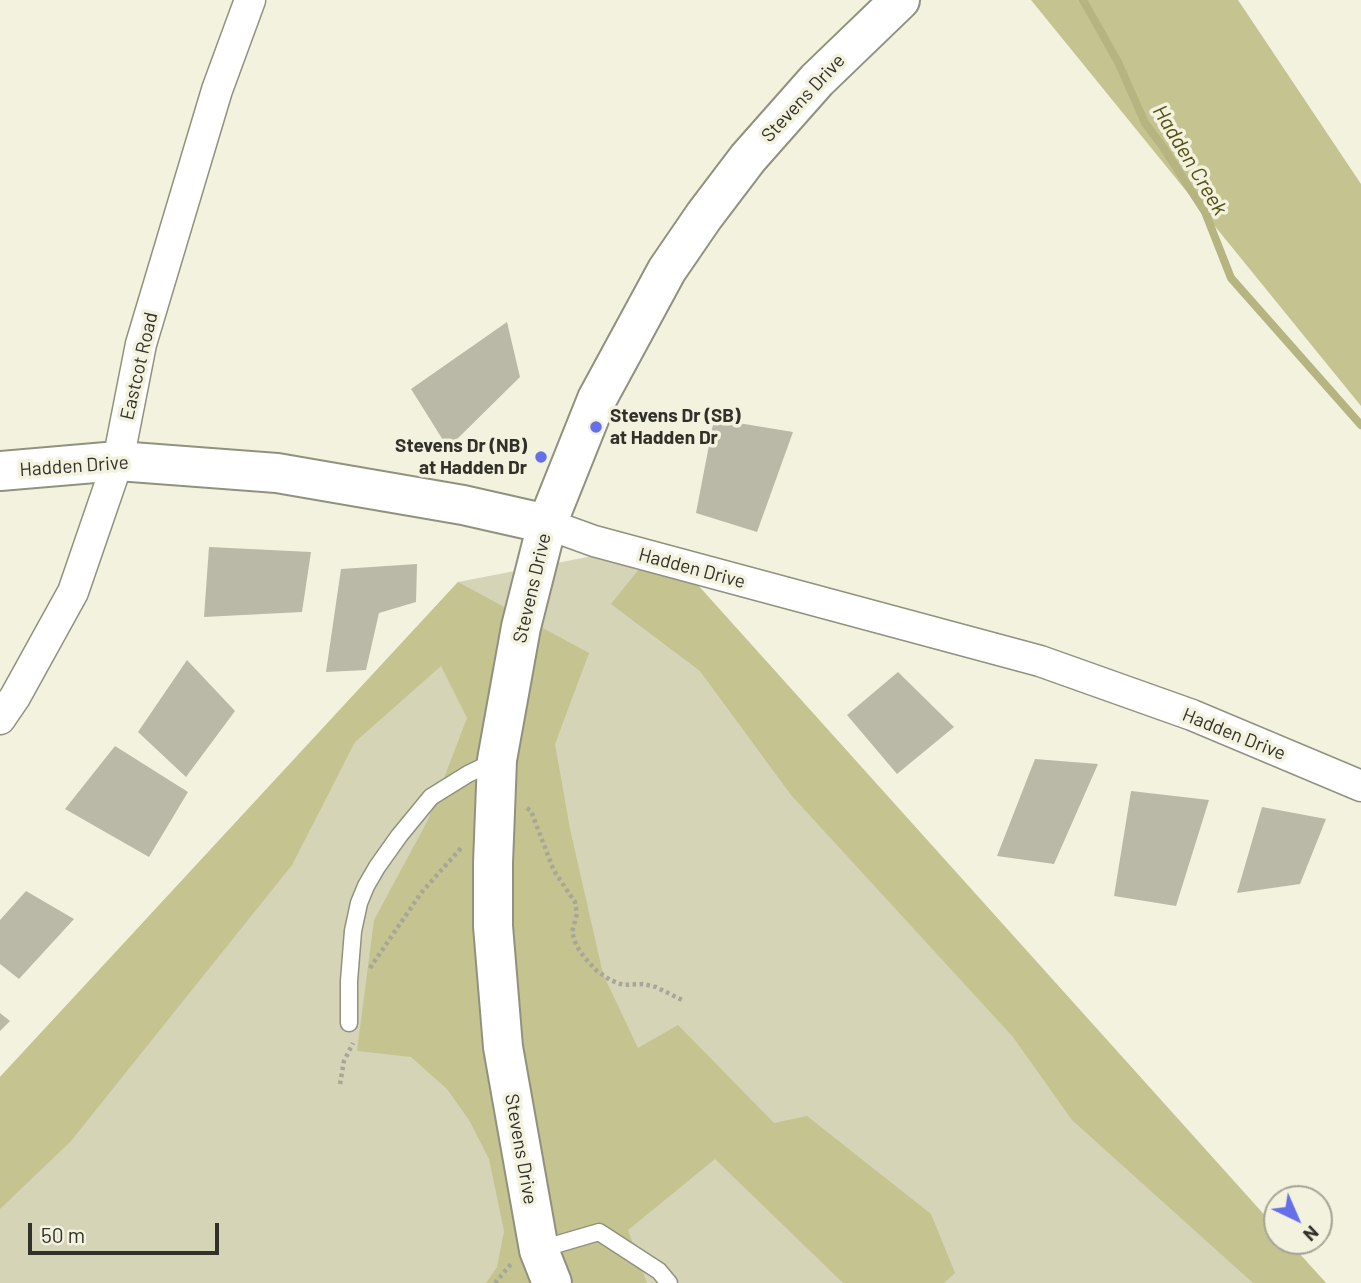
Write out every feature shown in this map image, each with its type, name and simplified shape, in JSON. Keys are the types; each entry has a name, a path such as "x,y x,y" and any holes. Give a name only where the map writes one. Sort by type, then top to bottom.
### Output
{"street":[{"name":"Eastcot Road","path":"0,719 73,592 118,461 141,344 217,90 250,0"},
{"name":"Stevens Drive","path":"552,1283 539,1250 503,1047 493,926 492,863 497,761 521,627 547,524 597,399 667,270 748,158 817,80 901,0"},
{"name":"Hadden Drive","path":"0,471 118,461 277,473 463,505 547,524 594,541 1040,661 1192,715 1361,786"}],"lane":[{"path":"349,1023 353,931 359,903 366,887 399,836 431,797 468,774 497,761"},
{"path":"558,1244 598,1232 659,1271 669,1283"}],"path":[{"path":"522,803 531,811 554,871 575,902 577,914 572,932 584,957 610,980 623,985 643,984 656,987 682,1000"},
{"path":"369,970 421,893 467,841"},
{"path":"340,1084 344,1061 354,1041"},
{"path":"495,1283 516,1259"}],"green space":[{"path":"660,543 1263,1213 1263,1255 1301,1255 1326,1283 0,1283 0,1077 458,582"}],"shaded area":[{"path":"1031,0 1238,0 1361,184 1361,406"},
{"path":"660,543 1263,1213 1263,1255 1301,1255 1326,1283 1253,1283 1072,1120 1013,1037 791,795 700,671 611,604"},
{"path":"458,582 589,653 555,744 570,829 603,974 638,1048 678,1025 774,1123 807,1116 931,1214 955,1273 944,1283 843,1283 715,1159 628,1230 647,1283 486,1283 497,1267 504,1231 489,1159 469,1120 447,1089 411,1057 357,1051 374,920 428,820 467,718 441,666 355,742 292,865 71,1141 0,1209 0,1077"}],"building":[{"path":"507,322 520,377 448,448 411,389"},
{"path":"714,419 793,432 757,532 696,513"},
{"path":"209,547 311,552 302,612 204,617"},
{"path":"417,564 416,602 379,613 366,670 326,672 341,569"},
{"path":"187,660 235,711 186,777 138,732"},
{"path":"898,672 954,727 897,774 847,715"},
{"path":"115,746 188,792 149,857 65,809"},
{"path":"1035,759 1098,764 1054,864 997,856"},
{"path":"1131,791 1209,800 1176,906 1114,896"},
{"path":"1262,807 1326,819 1300,884 1237,893"},
{"path":"26,891 74,919 19,979 0,964 0,920"},
{"path":"0,1013 10,1021 0,1031"}],"waterway":[{"name":"Hadden Creek","path":"1083,0 1118,62 1145,123 1205,212 1231,278 1361,425"}],"place":[{"name":"Stevens Dr (SB) at Hadden Dr","path":"596,427"},
{"name":"Stevens Dr (NB) at Hadden Dr","path":"541,457"}]}
